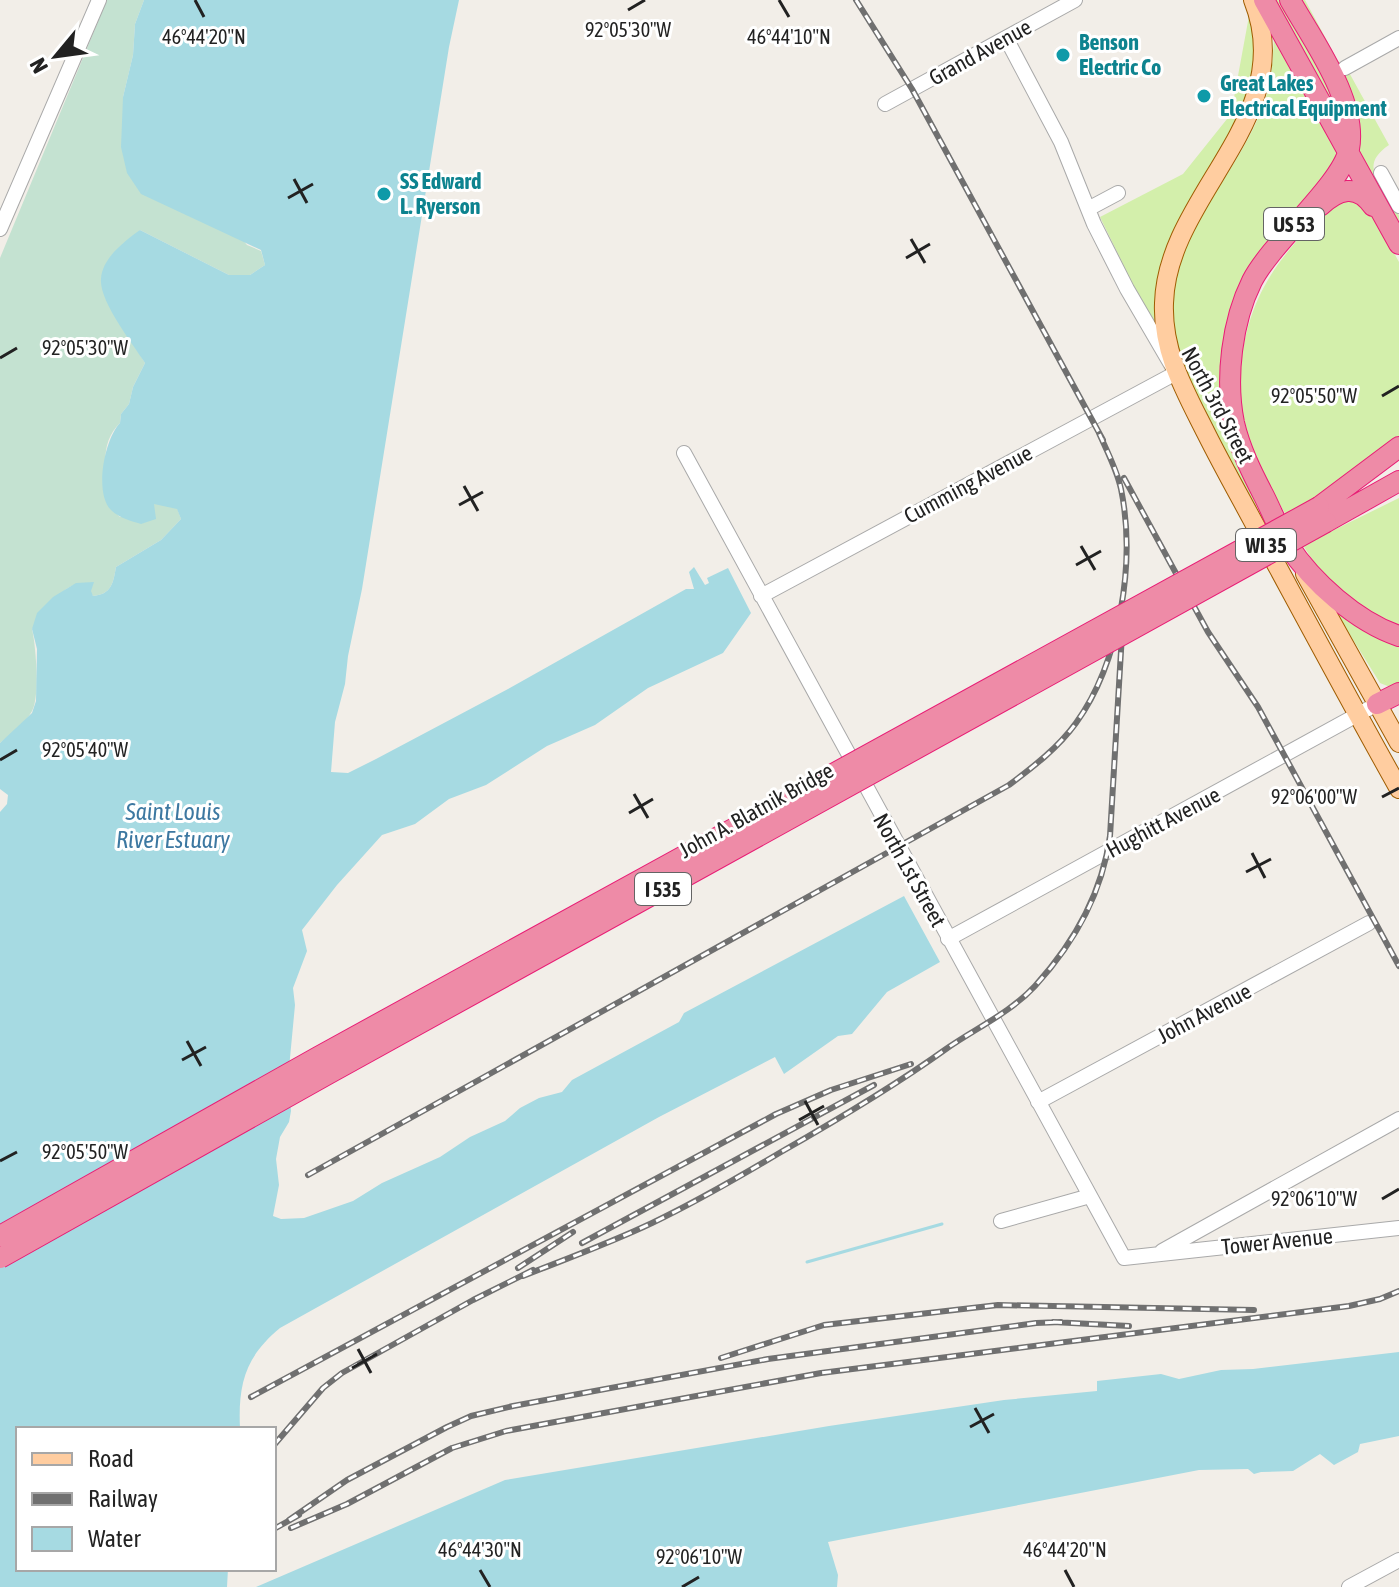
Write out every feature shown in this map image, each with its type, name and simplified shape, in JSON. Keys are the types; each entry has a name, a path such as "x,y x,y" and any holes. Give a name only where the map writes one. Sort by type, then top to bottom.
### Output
{"highway":[{"path":"1264,0 1399,244"},
{"path":"1290,0 1340,92 1348,113 1349,151"},
{"name":"US 53","path":"1244,299 1257,271 1328,185 1349,151"},
{"path":"1244,299 1317,210 1341,191 1355,191 1370,201 1399,251"},
{"name":"North 3rd Street","path":"1244,299 1235,338 1231,389 1235,424 1242,449 1289,546"},
{"path":"1323,515 1399,447"},
{"name":"I 535","path":"1323,515 1399,465"},
{"name":"I 535","path":"1323,515 1399,481"},
{"path":"1323,515 1399,489"},
{"name":"John A. Blatnik Bridge","path":"0,1236 346,1042 1323,515"},
{"name":"John A. Blatnik Bridge","path":"0,1258 1323,515"},
{"name":"US 53","path":"1289,546 1326,588 1354,612 1399,636"},
{"path":"1377,704 1399,693"}],"main road":[{"name":"WI 35","path":"1176,373 1164,319 1167,273 1188,225 1242,128 1258,88 1263,35 1253,0"},
{"name":"North 3rd Street","path":"1176,373 1399,789"},
{"name":"North 3rd Street","path":"1289,546 1399,743"}],"street":[{"path":"0,229 5,202 99,0"},
{"name":"Grand Avenue","path":"885,104 1075,0"},
{"name":"North 3rd Street","path":"1006,38 1061,142 1088,209 1137,309 1176,373"},
{"path":"1345,68 1399,38"},
{"path":"1381,173 1399,206"},
{"path":"1088,209 1118,193"},
{"name":"Cumming Avenue","path":"761,596 1176,373"},
{"name":"North 1st Street","path":"684,453 1124,1258 1155,1255"},
{"name":"Hughitt Avenue","path":"948,939 1377,704"},
{"name":"John Avenue","path":"1038,1102 1369,923"},
{"path":"1155,1255 1399,1119"},
{"path":"1001,1221 1090,1196"},
{"name":"Tower Avenue","path":"1155,1255 1399,1228"},
{"path":"1349,1587 1399,1560"}],"green space":[{"path":"107,0 144,0 135,24 133,55 123,97 247,245 261,251 265,265 250,275 229,275 140,230 109,305 145,363 133,387 129,404 108,443 107,478 116,513 120,517 153,503 177,508 181,519 161,540 116,567 112,583 104,593 93,596 84,584 77,584 69,587 48,607 32,629 36,695 32,711 0,743 0,258"},
{"path":"1271,0 1283,0 1333,91 1343,126"},
{"path":"1299,0 1305,0 1389,145 1379,154 1374,171 1399,216 1399,236 1353,153"},
{"path":"1251,5 1257,35 1249,99 1177,229 1158,329 1155,330 1100,217 1183,174 1231,114"},
{"path":"1274,37 1338,153 1226,335 1258,505 1254,509 1189,379 1174,335 1172,297 1190,237 1239,155 1266,97"},
{"path":"1348,196 1369,208 1399,262 1399,439 1315,500 1332,531 1399,498 1399,630 1342,595 1311,557 1255,458 1241,398 1244,347 1258,298 1271,275 1306,229 1329,207"},
{"path":"1324,593 1399,641 1399,686 1380,683"}],"water":[{"name":"Saint Louis River Estuary","path":"144,0 459,0 362,589 335,722 331,772 348,773 376,759 686,589 694,589 689,572 694,567 705,585 709,583 707,578 728,568 751,613 723,653 648,688 595,725 547,746 486,785 449,799 415,824 382,835 337,885 302,930 307,951 293,988 295,1005 288,1079 291,1111 289,1122 280,1137 276,1159 279,1185 273,1216 281,1219 304,1218 353,1201 382,1183 440,1157 470,1137 505,1121 520,1108 539,1098 562,1092 572,1080 679,1022 684,1013 904,896 940,962 887,992 852,1034 838,1036 784,1074 775,1057 659,1117 280,1328 259,1350 246,1372 240,1398 240,1427 16,1427 16,1571 228,1571 227,1587 0,1587 0,812 7,804 8,795 0,789 0,743 32,713 36,701 37,649 32,629 37,613 53,597 76,583 94,582 93,596 104,593 112,583 116,567 161,540 181,519 177,509 154,504 156,519 141,524 118,516 106,503 102,480 106,453 145,363 105,299 101,279 105,264 140,230 229,275 250,275 265,265 261,250 141,194 127,173 121,147 123,97 133,55 135,24"},
{"path":"1399,1352 1399,1436 1360,1444 1358,1452 1334,1465 1320,1454 1293,1471 1254,1474 1248,1469 1199,1470 828,1542 838,1575 837,1587 256,1587 505,1480 829,1426 1004,1400 1097,1391 1097,1381 1161,1374 1179,1379 1221,1370"}],"waterway":[{"path":"807,1262 942,1224"}],"railway":[{"path":"856,0 912,89 1103,440"},
{"path":"308,1175 1009,785 1053,749 1076,723 1091,698 1104,671 1121,610 1125,579 1125,518 1119,482 1099,433"},
{"path":"1124,478 1208,632 1258,707 1399,966"},
{"path":"523,1276 636,1230 733,1180 885,1090 1004,1012 1035,986 1074,934 1101,878 1110,836 1122,634"},
{"path":"251,1397 776,1114 831,1090 911,1064"},
{"path":"582,1243 874,1085"},
{"path":"518,1268 573,1232"},
{"path":"276,1443 323,1388 342,1373 533,1270"},
{"path":"291,1528 347,1504 452,1448 506,1431 821,1373 1349,1306 1399,1291"},
{"path":"721,1358 824,1325 998,1305 1254,1310"},
{"path":"1053,1322 1129,1326"},
{"path":"289,1520 347,1480 471,1416 768,1359 1061,1322"},
{"path":"276,1528 299,1515"}],"place":[{"name":"Benson Electric Co","path":"1063,55"},
{"name":"Great Lakes Electrical Equipment","path":"1204,96"},
{"name":"SS Edward L. Ryerson","path":"384,194"}]}
